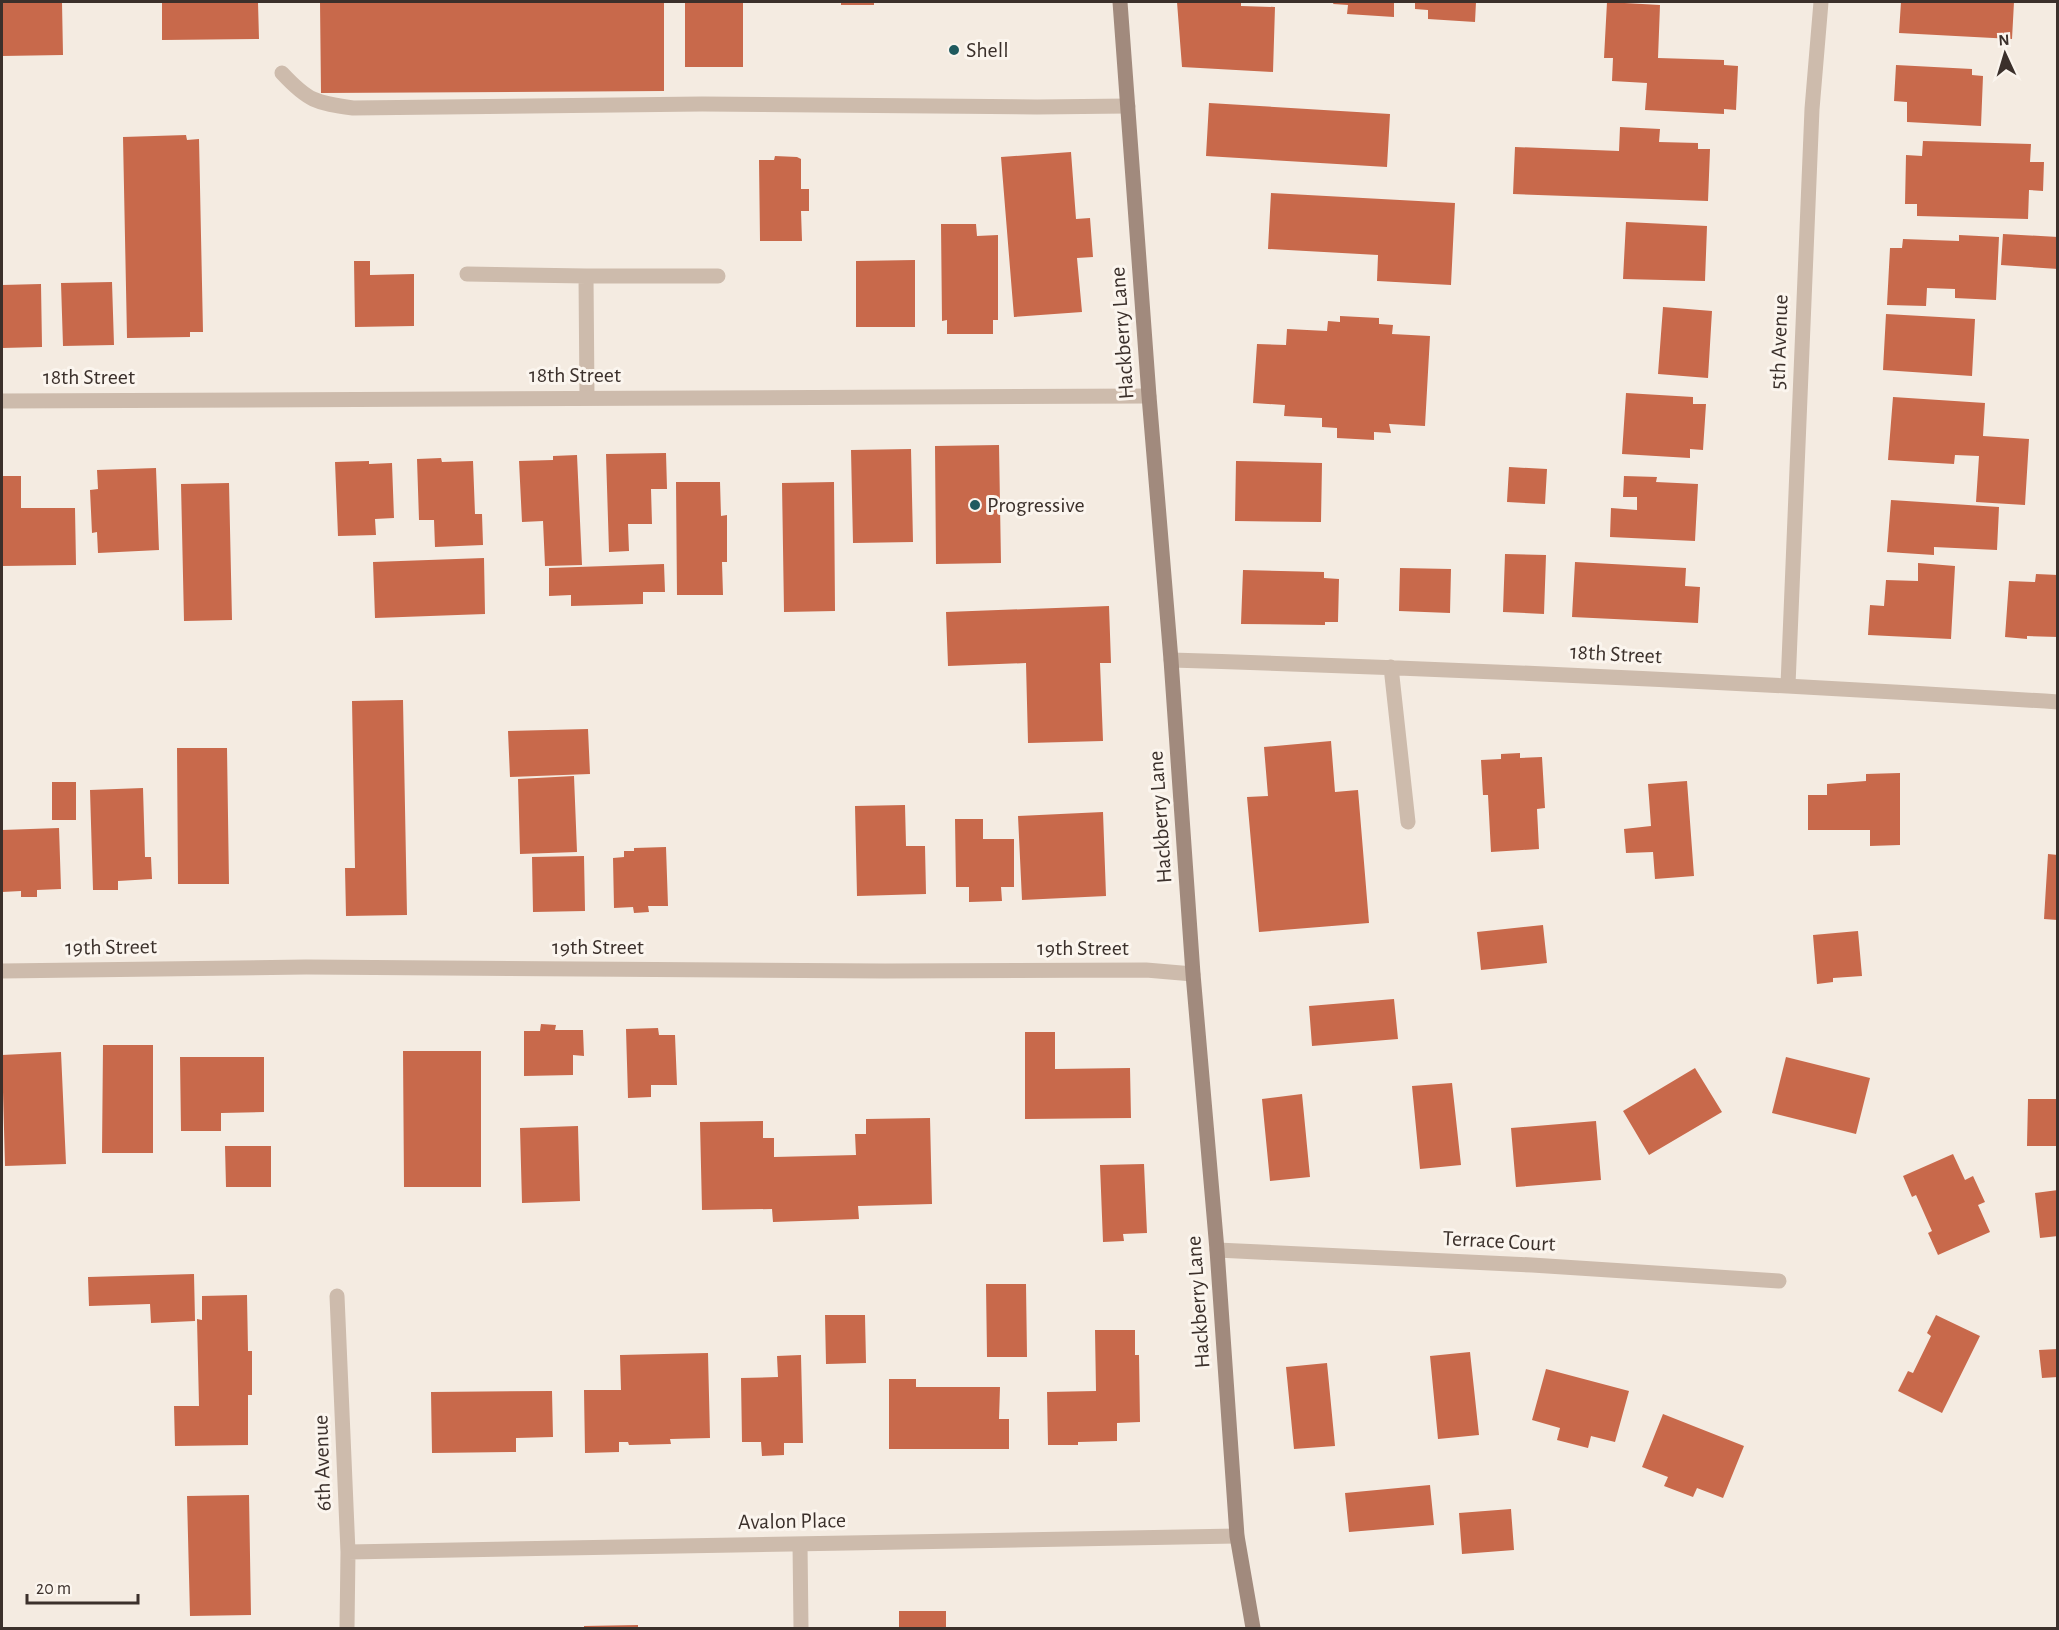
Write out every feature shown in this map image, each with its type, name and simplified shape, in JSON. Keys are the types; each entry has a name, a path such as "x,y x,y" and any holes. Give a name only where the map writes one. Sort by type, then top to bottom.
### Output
{"main road":[{"name":"Hackberry Lane","path":"1120,2 1193,974 1217,1250 1237,1536 1253,1629"}],"street":[{"name":"5th Avenue","path":"1788,685 1810,156 1821,2"},
{"path":"282,73 303,95 325,104 353,108 702,104 1128,106"},
{"path":"467,274 718,276"},
{"path":"586,276 587,397"},
{"name":"18th Street","path":"2,400 1149,396"},
{"name":"18th Street","path":"1171,660 1391,667 1788,685 2058,702"},
{"path":"1391,667 1408,822"},
{"name":"19th Street","path":"2,971 314,967 885,971 1146,970 1193,974"},
{"name":"Terrace Court","path":"1217,1250 1532,1265 1779,1281"},
{"name":"6th Avenue","path":"338,1296 348,1552 347,1629"},
{"name":"Avalon Place","path":"348,1552 1237,1536"},
{"path":"800,1544 801,1629"}],"building":[{"path":"2,2 62,2 63,55 2,56"},
{"path":"162,2 258,2 259,39 162,40"},
{"path":"320,2 664,2 664,91 321,93"},
{"path":"685,2 743,2 743,67 685,67"},
{"path":"841,2 874,2 874,5 841,5"},
{"path":"1177,2 1241,2 1241,6 1275,7 1273,72 1182,67"},
{"path":"1334,2 1394,2 1394,17 1347,14 1348,5 1333,4"},
{"path":"1415,2 1476,2 1475,22 1428,19 1428,10 1415,9"},
{"path":"1607,2 1660,5 1658,58 1724,60 1724,65 1738,66 1736,110 1724,109 1724,114 1645,110 1647,83 1612,81 1613,58 1604,58"},
{"path":"1901,2 2014,2 2012,39 1899,33"},
{"path":"1896,65 1972,69 1972,75 1983,76 1981,126 1907,122 1907,102 1894,101"},
{"path":"1209,103 1390,114 1387,167 1206,156"},
{"path":"1620,127 1660,129 1659,142 1698,143 1698,149 1710,149 1708,201 1513,194 1515,147 1619,151"},
{"path":"186,135 187,140 199,139 203,332 190,332 190,337 127,338 123,137"},
{"path":"1923,141 2031,144 2030,162 2044,162 2043,191 2029,190 2028,219 1917,216 1917,204 1905,204 1906,155 1922,156"},
{"path":"1071,152 1076,219 1090,218 1093,257 1077,258 1082,312 1014,317 1001,157"},
{"path":"775,156 801,159 801,189 809,189 809,211 801,211 802,241 760,241 759,160 774,160"},
{"path":"1271,193 1455,203 1451,285 1377,281 1378,255 1268,249"},
{"path":"1626,222 1707,226 1705,281 1623,279"},
{"path":"941,224 976,224 977,236 998,235 998,320 993,320 993,334 947,334 947,320 942,321"},
{"path":"2003,234 2058,237 2058,269 2001,265"},
{"path":"1959,235 1999,237 1996,300 1955,298 1955,289 1927,288 1926,306 1887,305 1890,248 1902,248 1903,239 1959,241"},
{"path":"915,260 915,327 856,327 856,261"},
{"path":"354,261 370,261 370,275 414,274 414,326 355,327"},
{"path":"112,282 114,345 63,346 61,283"},
{"path":"41,284 42,347 2,348 2,285"},
{"path":"1663,307 1712,311 1708,378 1658,374"},
{"path":"1886,314 1975,319 1972,376 1883,370"},
{"path":"1340,316 1379,318 1379,324 1393,325 1392,334 1430,336 1425,426 1389,424 1391,433 1374,432 1374,440 1337,438 1337,428 1322,427 1322,418 1284,416 1285,405 1253,403 1257,344 1286,345 1287,329 1327,331 1328,321 1340,322"},
{"path":"1626,393 1693,397 1693,404 1706,404 1703,450 1690,449 1690,458 1622,454"},
{"path":"1893,397 1985,403 1983,436 2029,439 2025,505 1976,502 1979,456 1955,455 1954,464 1888,460"},
{"path":"999,445 1001,563 936,564 935,446"},
{"path":"911,449 913,542 853,543 851,450"},
{"path":"666,453 667,489 651,489 652,524 628,524 629,551 609,552 606,454"},
{"path":"577,455 582,565 545,566 543,521 522,522 519,461 553,460 553,456"},
{"path":"441,458 442,462 473,461 475,514 482,514 483,545 435,547 434,520 419,520 417,459"},
{"path":"369,461 369,464 392,463 394,518 375,519 376,535 338,536 335,462"},
{"path":"1236,461 1322,463 1321,522 1235,521"},
{"path":"1509,467 1547,469 1545,504 1507,502"},
{"path":"156,468 159,550 98,553 97,532 92,533 90,490 98,489 97,470"},
{"path":"2,476 21,476 21,508 75,508 76,565 2,566"},
{"path":"1624,476 1657,477 1656,482 1698,484 1695,541 1610,537 1611,508 1637,510 1637,497 1623,497"},
{"path":"676,482 720,482 721,516 727,515 727,562 722,562 723,595 677,595"},
{"path":"834,482 835,611 784,612 782,483"},
{"path":"229,483 232,620 184,621 181,484"},
{"path":"1891,500 1999,507 1997,550 1934,547 1934,555 1887,552"},
{"path":"1505,554 1546,555 1544,614 1503,612"},
{"path":"484,558 485,614 375,618 373,562"},
{"path":"1575,562 1686,568 1685,586 1700,587 1698,623 1572,617"},
{"path":"1918,563 1955,566 1951,639 1868,635 1870,605 1884,606 1886,580 1918,581"},
{"path":"664,564 665,592 643,592 643,604 571,606 571,595 549,596 549,568"},
{"path":"1400,568 1451,569 1450,613 1399,611"},
{"path":"1243,570 1324,572 1324,578 1339,579 1338,622 1325,622 1325,625 1241,624"},
{"path":"2036,574 2058,575 2058,637 2027,636 2027,639 2005,637 2009,581 2035,582"},
{"path":"1109,606 1111,663 1100,663 1103,741 1028,743 1026,663 948,666 946,612"},
{"path":"403,700 407,915 346,916 345,868 355,868 352,701"},
{"path":"588,729 590,774 510,777 508,731"},
{"path":"1331,741 1335,792 1358,790 1369,923 1259,932 1247,797 1268,796 1264,747"},
{"path":"177,748 227,748 229,884 178,884"},
{"path":"1520,753 1520,758 1542,757 1545,808 1537,809 1539,849 1491,852 1488,795 1483,795 1481,760 1501,759 1501,754"},
{"path":"1900,773 1900,845 1870,846 1870,830 1808,830 1808,795 1827,795 1827,784 1866,781 1866,774"},
{"path":"574,776 577,852 520,854 518,779"},
{"path":"1687,781 1694,876 1655,879 1653,852 1626,853 1624,829 1651,826 1648,784"},
{"path":"52,782 76,782 76,820 52,820"},
{"path":"143,788 145,857 151,857 152,879 118,881 118,890 93,890 90,790"},
{"path":"905,805 906,846 925,846 926,894 857,896 855,806"},
{"path":"1103,812 1106,896 1022,900 1018,816"},
{"path":"955,819 983,819 983,839 1014,839 1014,887 1001,887 1002,901 969,902 969,887 956,887"},
{"path":"59,828 61,889 37,890 37,897 21,897 21,891 2,892 2,830"},
{"path":"666,847 668,906 648,906 649,912 634,913 633,907 614,908 613,858 624,857 624,851 634,851 634,848"},
{"path":"2048,854 2058,855 2058,920 2044,919"},
{"path":"584,856 585,911 533,912 532,857"},
{"path":"1543,925 1547,963 1481,970 1477,932"},
{"path":"1858,931 1862,976 1833,978 1833,982 1817,984 1813,935"},
{"path":"1394,999 1398,1039 1312,1046 1309,1006"},
{"path":"541,1024 556,1025 555,1030 583,1030 584,1056 573,1055 573,1075 524,1076 524,1031 540,1031"},
{"path":"658,1028 659,1035 675,1035 677,1085 651,1085 651,1097 628,1098 626,1029"},
{"path":"1025,1032 1055,1032 1055,1069 1130,1068 1131,1118 1025,1119"},
{"path":"103,1045 153,1045 153,1153 102,1153"},
{"path":"403,1051 481,1051 481,1187 404,1187"},
{"path":"61,1052 66,1164 5,1166 2,1055"},
{"path":"180,1057 264,1057 264,1112 221,1113 221,1131 181,1131"},
{"path":"1786,1057 1870,1078 1856,1134 1772,1113"},
{"path":"1695,1068 1722,1112 1649,1155 1623,1111"},
{"path":"1452,1083 1461,1165 1420,1169 1412,1086"},
{"path":"1302,1094 1310,1177 1270,1181 1262,1099"},
{"path":"2028,1099 2058,1099 2058,1146 2027,1146"},
{"path":"930,1118 932,1204 858,1206 859,1219 773,1222 772,1209 702,1210 700,1122 763,1121 763,1138 774,1138 774,1157 856,1155 855,1134 866,1134 866,1119"},
{"path":"1596,1121 1601,1180 1516,1187 1511,1128"},
{"path":"578,1126 580,1201 522,1203 520,1128"},
{"path":"225,1146 271,1146 271,1187 226,1187"},
{"path":"1953,1154 1965,1180 1973,1176 1985,1202 1978,1205 1990,1232 1938,1255 1928,1233 1932,1231 1916,1195 1912,1197 1903,1176"},
{"path":"1144,1164 1147,1233 1123,1234 1124,1241 1103,1242 1100,1165"},
{"path":"2058,1190 2058,1236 2040,1238 2035,1193"},
{"path":"194,1274 195,1321 151,1323 150,1304 89,1306 88,1277"},
{"path":"986,1284 1026,1284 1027,1357 987,1357"},
{"path":"247,1295 248,1351 252,1351 252,1395 248,1395 248,1445 175,1446 174,1406 199,1406 197,1319 202,1320 202,1296"},
{"path":"825,1315 865,1315 866,1363 826,1364"},
{"path":"1936,1315 1980,1336 1942,1413 1898,1391 1908,1371 1913,1373 1931,1336 1927,1333"},
{"path":"1095,1330 1135,1330 1135,1355 1139,1355 1140,1422 1117,1423 1117,1441 1048,1445 1047,1392 1096,1391"},
{"path":"2058,1349 2058,1377 2042,1378 2039,1350"},
{"path":"1470,1352 1479,1435 1438,1439 1430,1356"},
{"path":"708,1353 710,1438 670,1439 671,1444 629,1445 628,1442 619,1442 619,1452 585,1453 584,1390 621,1390 620,1355"},
{"path":"801,1355 803,1443 784,1443 784,1455 762,1456 761,1442 742,1442 741,1378 778,1377 777,1356"},
{"path":"1327,1363 1335,1446 1294,1449 1286,1367"},
{"path":"1546,1369 1629,1391 1615,1442 1591,1436 1588,1448 1557,1440 1560,1428 1532,1420"},
{"path":"889,1379 916,1379 916,1387 1000,1387 999,1419 1009,1419 1009,1449 889,1449"},
{"path":"552,1391 553,1437 516,1438 516,1452 432,1453 431,1392"},
{"path":"1663,1414 1744,1446 1723,1498 1697,1488 1693,1497 1664,1486 1668,1477 1642,1467"},
{"path":"1430,1485 1434,1525 1349,1532 1345,1493"},
{"path":"249,1495 251,1615 190,1616 187,1496"},
{"path":"1511,1509 1514,1550 1462,1554 1459,1513"},
{"path":"899,1611 946,1611 946,1628 899,1628"},
{"path":"638,1625 638,1628 584,1628 584,1626"}],"place":[{"name":"Shell","path":"954,50"},
{"name":"Progressive","path":"975,505"}]}
